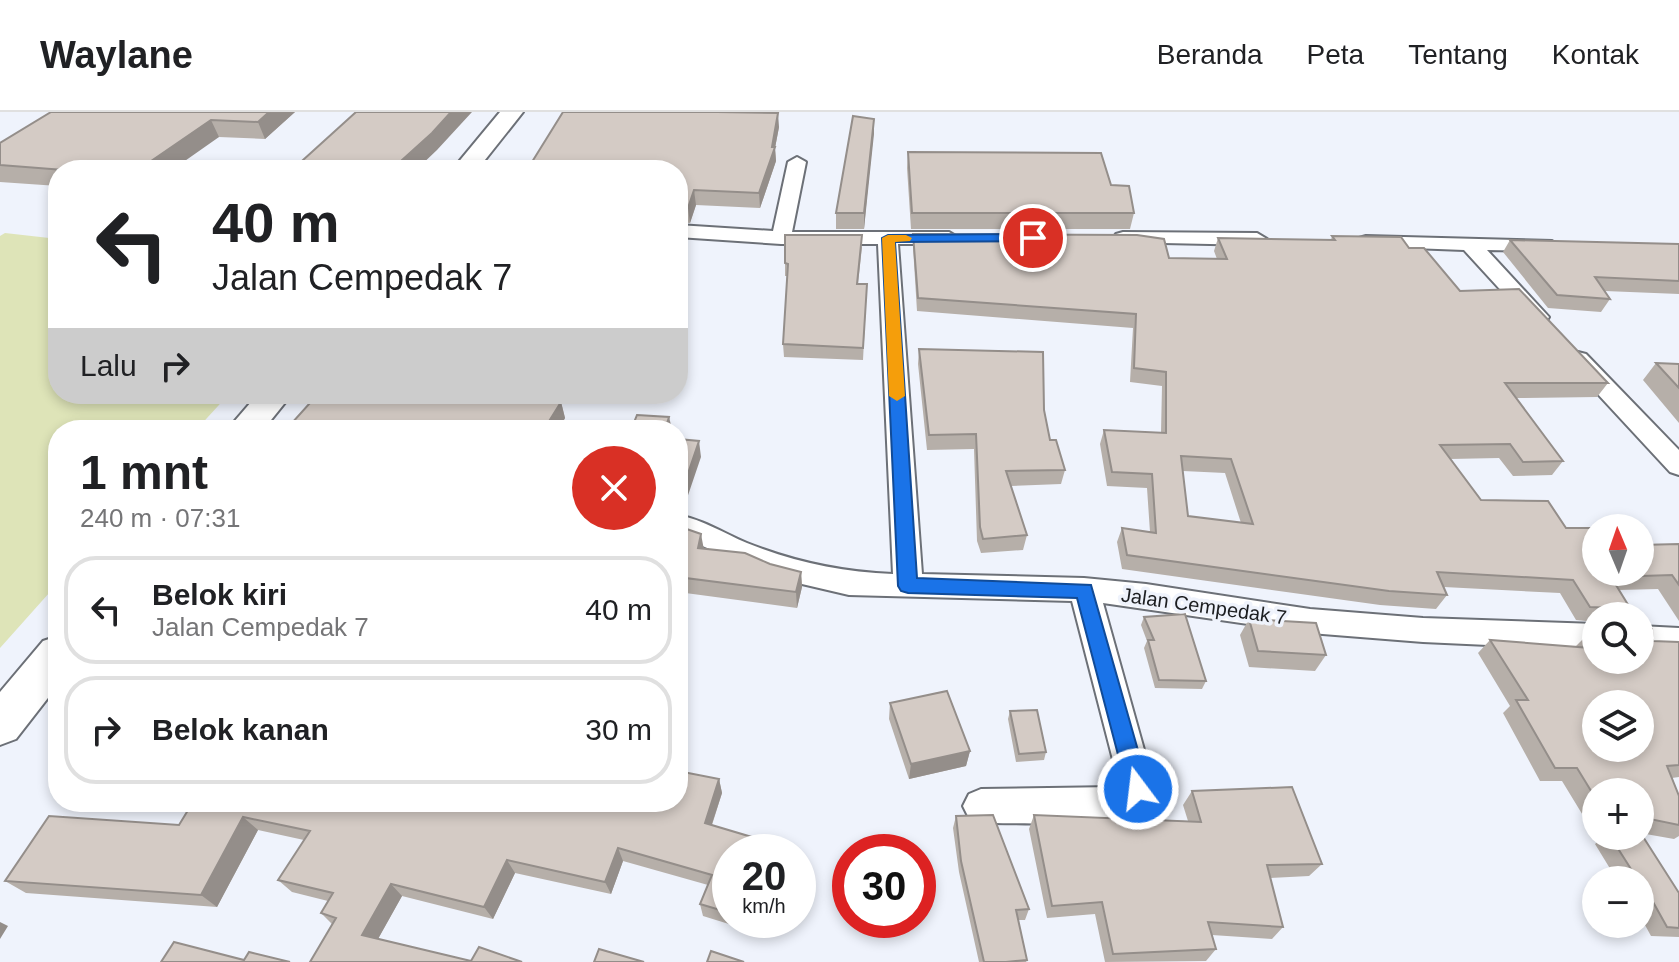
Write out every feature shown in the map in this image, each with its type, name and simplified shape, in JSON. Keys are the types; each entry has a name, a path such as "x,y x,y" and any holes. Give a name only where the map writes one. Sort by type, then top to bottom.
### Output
{"main road":[{"path":"472,160 512,112"},
{"path":"253,420 267,404"},
{"path":"0,725 48,665"}],"street":[{"path":"781,238 797,162"},
{"path":"688,232 781,238 967,238"},
{"path":"888,238 908,586"},
{"path":"1110,238 1283,240"},
{"path":"1345,241 1560,245"},
{"path":"1470,244 1679,466"},
{"name":"Jalan Cempedak 7","path":"688,527 782,569 849,584 1084,590 1146,596 1310,621 1423,630 1582,636"},
{"path":"981,806 1114,804 1125,801 1138,789 1084,590"},
{"path":"1654,640 1679,641"}],"green space":[{"path":"5,233 48,238 48,404 220,404 205,420 48,420 48,594 0,648 0,236"}],"building":[{"path":"51,112 269,112 258,122 211,120 153,160 48,160 48,169 0,165 0,143"},
{"path":"356,112 451,112 402,160 303,160"},
{"path":"563,112 778,113 772,147 775,147 759,193 694,190 688,208 688,160 533,160"},
{"path":"853,116 874,119 864,213 836,213"},
{"path":"908,152 1101,153 1111,185 1129,186 1134,213 912,213"},
{"path":"913,234 1137,235 1164,239 1169,258 1227,259 1218,238 1335,240 1332,236 1401,237 1409,248 1424,248 1460,291 1519,289 1608,383 1505,383 1563,461 1523,462 1510,444 1440,445 1481,500 1548,501 1566,528 1582,528 1582,586 1617,586 1626,602 1587,602 1573,580 1437,572 1447,595 1389,591 1127,555 1122,528 1156,533 1152,474 1112,472 1104,430 1166,433 1166,372 1134,368 1136,314 918,298","holes":["1181,456 1231,459 1253,524 1188,516"]},
{"path":"785,235 862,235 857,284 867,284 863,348 783,344 788,264 785,263"},
{"path":"1510,240 1679,244 1679,281 1595,277 1610,299 1557,295"},
{"path":"919,349 1043,352 1044,410 1050,440 1056,440 1065,470 1006,471 1027,535 983,539 976,434 929,435"},
{"path":"1656,363 1679,364 1679,388"},
{"path":"309,404 560,404 550,420 295,420"},
{"path":"637,415 669,417 668,420 635,420"},
{"path":"688,440 699,441 688,473"},
{"path":"688,529 701,534 698,548 745,553 801,572 796,592 688,578"},
{"path":"1679,544 1679,585 1672,575 1654,576 1654,545"},
{"path":"1185,614 1206,681 1159,680 1148,640 1154,640 1144,617"},
{"path":"1249,619 1316,623 1326,655 1258,651"},
{"path":"1490,640 1582,647 1582,674 1654,674 1654,641 1679,642 1679,765 1667,766 1679,796 1679,825 1654,820 1654,778 1583,778 1577,768 1555,768 1516,700 1528,700"},
{"path":"947,691 970,751 911,764 890,703"},
{"path":"1037,710 1046,752 1019,754 1010,711"},
{"path":"688,773 719,779 705,823 742,834 712,834 712,875 618,848 605,882 507,860 484,907 391,884 362,935 471,961 479,947 522,962 310,962 336,918 321,913 333,893 278,880 310,831 243,817 201,895 5,881 49,816 179,825 187,812 688,812"},
{"path":"1292,787 1322,864 1267,865 1283,927 1208,922 1216,949 1113,954 1102,902 1052,906 1034,815 1201,822 1192,791"},
{"path":"993,815 1029,909 1016,910 1027,960 984,962 961,861 956,816"},
{"path":"1619,850 1652,850 1679,893 1679,928 1667,927 1654,904 1654,866 1629,866"},
{"path":"712,875 712,908 700,904"},
{"path":"174,942 244,960 249,952 290,962 161,962"},
{"path":"599,949 644,962 594,962"},
{"path":"711,951 744,962 707,962"}],"slow traffic":[{"path":"897,396 888,238 906,238"}],"route":[{"path":"1033,238 888,238 908,586 1084,590 1138,789"}]}
